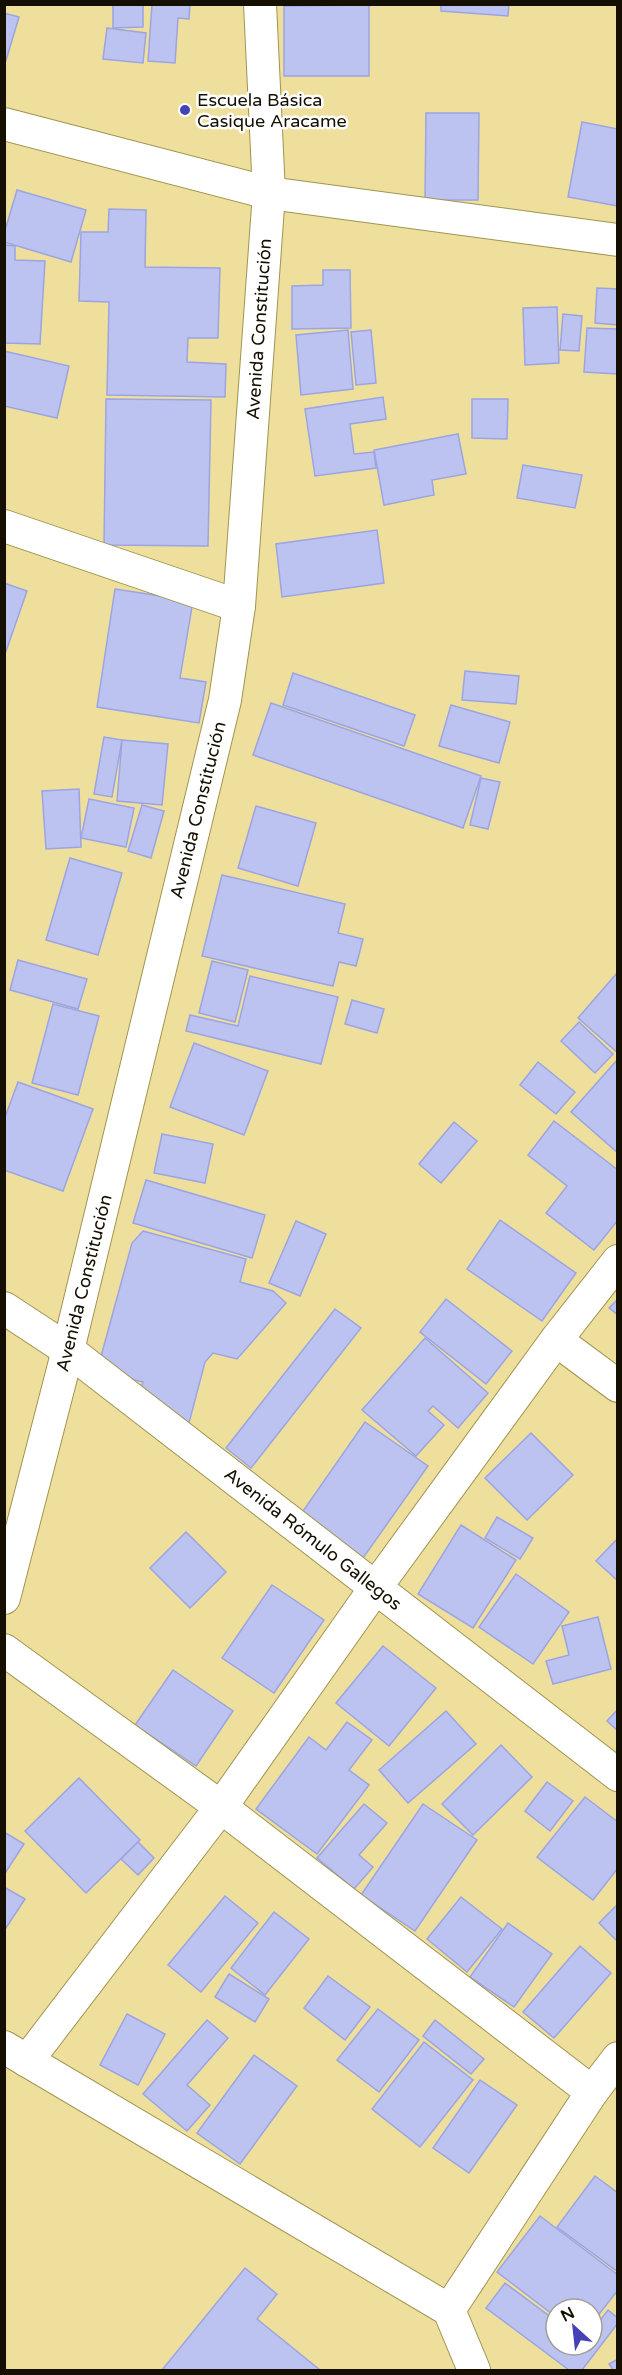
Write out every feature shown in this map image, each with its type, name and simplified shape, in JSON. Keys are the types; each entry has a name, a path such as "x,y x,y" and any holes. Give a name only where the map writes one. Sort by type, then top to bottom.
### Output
{"street":[{"name":"Avenida Constitución","path":"4,1598 69,1350 225,700 239,606 269,193 260,4"},
{"path":"5,127 269,193 618,240"},
{"path":"4,526 239,606"},
{"path":"474,2370 450,2310 16,2054 221,1807 376,1587 556,1340 618,1261"},
{"name":"Avenida Rómulo Gallegos","path":"4,1308 69,1350 618,1775"},
{"path":"556,1340 618,1386"},
{"path":"4,1650 221,1807 592,2092"},
{"path":"450,2310 592,2092 618,2058"}],"building":[{"path":"113,4 143,4 143,27 113,28"},
{"path":"152,4 190,4 189,19 178,18 175,63 148,61"},
{"path":"441,4 509,4 508,16 441,11"},
{"path":"369,5 369,76 284,76 284,6"},
{"path":"4,13 19,17 4,67"},
{"path":"107,28 146,33 143,63 103,59"},
{"path":"426,113 479,113 478,200 425,200"},
{"path":"582,122 618,129 618,206 568,197"},
{"path":"17,190 86,210 71,262 4,242 4,234"},
{"path":"109,209 146,210 145,267 220,268 218,338 188,338 187,362 226,364 225,397 107,395 109,302 79,301 81,232 108,232"},
{"path":"4,245 15,246 15,260 45,261 40,344 4,343"},
{"path":"323,270 350,270 351,328 292,329 292,286 323,285"},
{"path":"597,288 618,289 618,325 595,323"},
{"path":"557,307 559,363 525,365 523,308"},
{"path":"563,314 582,316 579,351 560,350"},
{"path":"587,328 618,329 618,374 584,372"},
{"path":"348,330 353,389 301,395 296,335"},
{"path":"371,330 376,383 356,385 351,332"},
{"path":"4,351 69,366 57,418 4,406"},
{"path":"383,397 386,419 350,424 354,454 374,452 376,468 315,476 305,409"},
{"path":"106,399 211,400 208,546 104,545"},
{"path":"472,399 508,399 507,439 472,438"},
{"path":"458,434 466,474 432,480 434,495 384,505 374,450"},
{"path":"523,465 582,475 575,508 517,498"},
{"path":"377,530 384,583 282,597 276,544"},
{"path":"4,583 27,591 4,657"},
{"path":"115,589 193,601 180,678 206,682 199,723 97,707"},
{"path":"465,671 519,676 516,704 462,700"},
{"path":"293,673 415,715 404,746 283,705"},
{"path":"271,703 481,776 463,828 253,755"},
{"path":"451,705 510,722 499,763 439,746"},
{"path":"104,737 122,740 112,797 94,794"},
{"path":"122,740 168,744 162,805 117,801"},
{"path":"481,778 500,782 488,829 470,825"},
{"path":"79,789 81,847 46,849 42,791"},
{"path":"89,799 134,808 126,847 81,838"},
{"path":"142,805 164,811 151,858 128,851"},
{"path":"256,806 316,823 298,886 238,868"},
{"path":"70,858 122,873 98,955 46,940"},
{"path":"222,875 345,904 338,933 363,939 356,966 339,962 333,986 202,956"},
{"path":"18,960 87,979 78,1009 10,990"},
{"path":"212,961 248,970 235,1022 199,1013"},
{"path":"618,973 618,1053 578,1018"},
{"path":"250,976 338,997 321,1064 186,1031 190,1015 238,1026"},
{"path":"352,1000 384,1009 377,1033 345,1024"},
{"path":"53,1004 99,1016 78,1095 32,1083"},
{"path":"579,1022 613,1054 595,1073 561,1041"},
{"path":"194,1043 268,1071 244,1135 170,1107"},
{"path":"618,1059 618,1153 571,1112"},
{"path":"538,1062 575,1092 556,1114 520,1085"},
{"path":"18,1082 93,1109 63,1191 4,1170 4,1120"},
{"path":"554,1121 618,1170 618,1220 594,1250 546,1213 567,1186 528,1155"},
{"path":"454,1122 477,1141 441,1183 419,1164"},
{"path":"162,1134 213,1144 205,1183 154,1173"},
{"path":"146,1180 265,1215 252,1258 133,1223"},
{"path":"500,1220 576,1273 542,1321 467,1269"},
{"path":"296,1221 326,1234 300,1296 269,1283"},
{"path":"143,1231 246,1259 240,1282 273,1291 286,1303 237,1359 213,1353 205,1362 189,1423 182,1431 139,1394 143,1382 119,1376 100,1360 132,1243"},
{"path":"446,1299 512,1351 486,1384 420,1332"},
{"path":"618,1299 618,1315 609,1308"},
{"path":"335,1309 361,1328 251,1468 226,1448"},
{"path":"425,1338 488,1393 458,1428 433,1406 428,1411 444,1425 416,1456 362,1410"},
{"path":"365,1422 428,1466 363,1558 301,1514"},
{"path":"531,1433 573,1475 527,1520 485,1478"},
{"path":"497,1517 533,1538 520,1559 485,1538"},
{"path":"461,1525 516,1560 473,1628 418,1594"},
{"path":"186,1532 226,1572 190,1608 150,1568"},
{"path":"618,1538 618,1581 596,1561"},
{"path":"516,1574 569,1612 533,1664 479,1627"},
{"path":"272,1585 324,1620 274,1693 222,1658"},
{"path":"598,1617 611,1669 553,1684 546,1661 569,1655 562,1626"},
{"path":"383,1646 436,1688 389,1746 336,1703"},
{"path":"173,1670 233,1711 196,1766 135,1725"},
{"path":"618,1709 618,1731 607,1721"},
{"path":"446,1711 476,1744 408,1803 379,1770"},
{"path":"347,1722 372,1740 349,1770 369,1785 317,1854 256,1809 309,1737 326,1750"},
{"path":"501,1745 532,1777 473,1835 442,1804"},
{"path":"79,1778 140,1840 86,1893 25,1831"},
{"path":"547,1782 573,1801 550,1831 525,1811"},
{"path":"585,1797 618,1822 618,1868 593,1900 537,1857"},
{"path":"364,1804 387,1823 359,1855 373,1867 354,1889 317,1858"},
{"path":"423,1804 477,1840 415,1931 361,1895"},
{"path":"4,1832 24,1844 4,1875"},
{"path":"138,1842 154,1858 138,1875 121,1859"},
{"path":"4,1887 25,1899 4,1931"},
{"path":"225,1896 258,1923 201,1992 168,1965"},
{"path":"461,1897 502,1929 467,1972 427,1939"},
{"path":"618,1904 618,1942 599,1923"},
{"path":"274,1912 309,1939 265,1995 231,1968"},
{"path":"508,1923 552,1954 514,2007 470,1977"},
{"path":"580,1946 611,1973 554,2038 523,2012"},
{"path":"229,1974 269,1999 255,2022 215,1997"},
{"path":"328,1976 370,2007 345,2040 304,2008"},
{"path":"378,2009 419,2040 379,2092 337,2060"},
{"path":"127,2014 165,2034 138,2085 100,2065"},
{"path":"207,2020 228,2038 187,2085 210,2105 187,2131 143,2094"},
{"path":"435,2020 484,2059 471,2074 423,2036"},
{"path":"424,2042 473,2080 420,2147 372,2109"},
{"path":"254,2055 297,2086 240,2164 197,2133"},
{"path":"480,2080 517,2105 469,2173 433,2148"},
{"path":"595,2176 618,2193 618,2272 557,2227"},
{"path":"540,2216 618,2275 618,2290 604,2308 604,2297 544,2297 544,2308 497,2272"},
{"path":"245,2268 277,2294 257,2319 320,2370 162,2370"},
{"path":"505,2283 544,2312 544,2351 486,2308"},
{"path":"608,2310 618,2318 618,2323 604,2341 604,2315"},
{"path":"552,2357 592,2357 582,2370 569,2370"},
{"path":"618,2359 618,2370 613,2370 609,2364"}],"place":[{"name":"Escuela Básica Casique Aracame","path":"185,110"}]}
